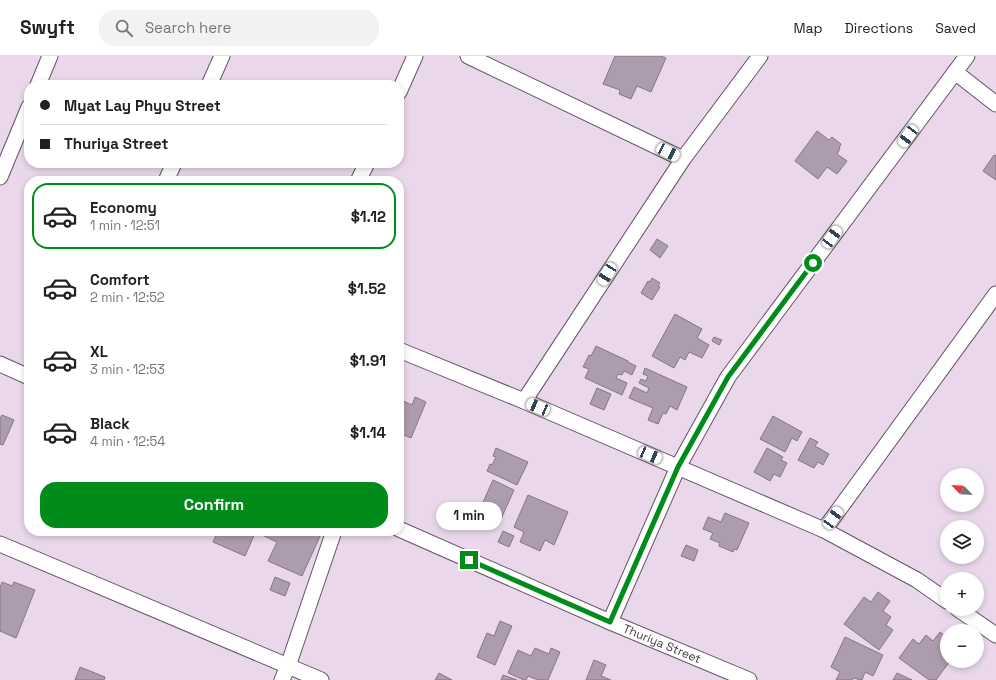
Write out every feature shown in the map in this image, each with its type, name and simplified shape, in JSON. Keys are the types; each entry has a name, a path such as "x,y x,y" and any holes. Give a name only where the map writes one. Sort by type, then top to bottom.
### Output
{"street":[{"path":"40,80 50,56"},
{"path":"211,80 222,56"},
{"path":"404,81 415,56"},
{"path":"468,56 683,159"},
{"path":"524,401 683,159 760,56"},
{"path":"610,622 678,467 728,377 967,56"},
{"path":"955,72 996,104"},
{"path":"0,177 24,119"},
{"path":"824,530 996,295"},
{"path":"404,352 524,401 824,530 916,580 940,596"},
{"path":"0,364 24,375"},
{"name":"Thuriya Street","path":"404,531 610,622 749,680"},
{"path":"282,680 332,536"},
{"path":"0,544 321,680"},
{"path":"968,616 996,635"}],"building":[{"path":"615,56 661,56 666,58 651,92 637,86 631,99 619,94 620,90 603,84"},
{"path":"817,131 829,140 832,137 841,144 837,154 847,161 837,174 827,167 818,179 795,161"},
{"path":"994,155 996,156 996,180 983,171"},
{"path":"657,239 668,246 660,258 650,250"},
{"path":"652,278 660,283 658,286 660,287 652,300 641,293 648,281 650,282"},
{"path":"675,314 702,329 697,338 709,345 702,358 689,352 685,360 680,357 674,368 652,356"},
{"path":"714,337 722,340 719,345 712,341"},
{"path":"596,346 636,366 632,375 624,371 622,375 618,374 616,378 627,383 622,395 585,378 589,369 583,367 589,355 591,356"},
{"path":"645,368 687,387 677,410 670,406 666,414 663,413 658,424 648,420 653,408 629,398 634,387 647,393 649,388 639,383 641,379 646,381 648,376 643,374"},
{"path":"597,388 611,394 604,410 590,404"},
{"path":"415,397 426,402 411,438 404,435 404,401 412,405"},
{"path":"2,415 14,420 3,445 0,444 0,418"},
{"path":"773,416 802,432 797,441 792,438 785,452 760,439"},
{"path":"810,438 818,442 815,446 829,454 823,465 818,462 814,468 798,460"},
{"path":"496,448 528,462 517,485 487,471 490,464 492,465 496,457 493,456"},
{"path":"767,448 783,457 781,460 787,463 780,477 774,474 770,481 754,472"},
{"path":"493,480 514,490 501,519 480,509"},
{"path":"528,495 568,512 554,545 545,540 540,551 520,542 524,532 514,527"},
{"path":"725,513 749,523 737,550 734,549 733,552 719,546 720,543 710,539 713,533 703,529 708,517 721,522"},
{"path":"503,531 514,536 509,547 498,542"},
{"path":"216,536 254,536 245,556 213,542"},
{"path":"264,536 320,536 302,576 268,561 277,542"},
{"path":"686,545 698,550 694,561 681,556"},
{"path":"275,577 290,583 285,596 270,590"},
{"path":"2,582 12,586 14,582 35,590 16,638 0,631 0,588"},
{"path":"878,592 890,601 883,611 891,617 886,625 893,630 879,650 844,624 864,597 871,602"},
{"path":"500,621 512,626 495,665 477,657 487,633 494,636"},
{"path":"940,632 940,668 945,668 936,680 929,680 899,658 913,639 919,644 926,635 933,641"},
{"path":"845,637 883,655 873,676 865,672 862,680 853,678 852,680 836,680 840,672 831,667"},
{"path":"535,648 549,654 551,648 560,652 548,680 538,680 528,676 526,680 524,680 508,673 518,650 531,656"},
{"path":"594,660 606,665 601,676 611,680 586,680"},
{"path":"80,667 105,677 104,680 75,680"},
{"path":"439,673 452,680 435,680"},
{"path":"897,673 912,680 893,680"},
{"path":"503,675 517,680 501,680"}],"route":[{"path":"469,560 610,622 678,467 728,377 813,263"}]}
